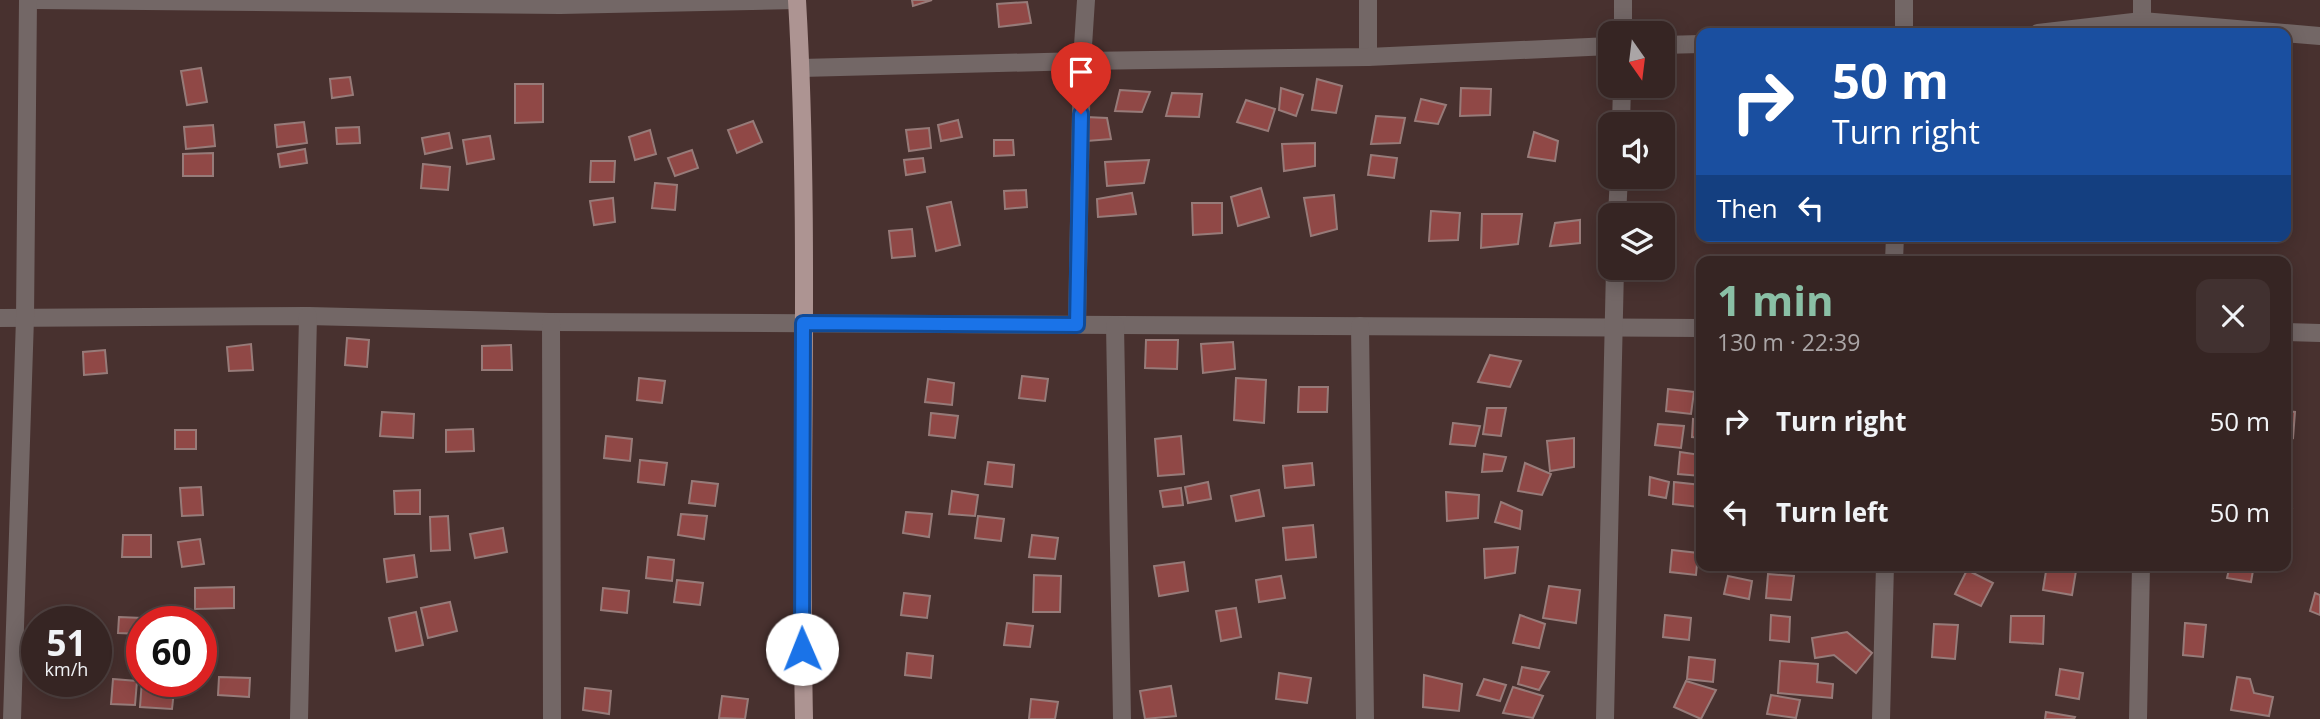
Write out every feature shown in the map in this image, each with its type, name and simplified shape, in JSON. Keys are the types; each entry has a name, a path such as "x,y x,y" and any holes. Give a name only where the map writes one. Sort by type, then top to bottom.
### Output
{"main road":[{"path":"797,0 801,68 801,603 804,719"}],"street":[{"path":"12,719 24,318 28,0"},
{"path":"34,0 797,0"},
{"path":"1077,325 1082,61 1086,0"},
{"path":"1368,0 1368,57"},
{"path":"1623,0 1623,21"},
{"path":"1904,0 1904,28"},
{"path":"2142,0 2142,21"},
{"path":"2081,28 2142,21 2225,28"},
{"path":"2291,34 2320,36"},
{"path":"1675,45 1696,44"},
{"path":"801,68 1368,57 1598,47"},
{"path":"1605,719 1615,280"},
{"path":"299,719 308,316"},
{"path":"0,318 308,316 551,322 1696,328"},
{"path":"551,322 552,719"},
{"path":"1115,325 1122,719"},
{"path":"1360,326 1364,719"},
{"path":"2291,332 2320,333"},
{"path":"1881,719 1885,571"},
{"path":"2138,719 2141,571"}],"building":[{"path":"912,0 932,0 913,6"},
{"path":"1027,2 1031,23 999,27 997,4"},
{"path":"201,68 207,102 187,105 181,71"},
{"path":"350,77 353,95 332,98 330,79"},
{"path":"1317,79 1342,86 1336,113 1312,110"},
{"path":"515,84 543,84 543,122 515,123"},
{"path":"1281,88 1303,95 1296,116 1279,110"},
{"path":"1461,88 1491,89 1490,115 1460,116"},
{"path":"1120,90 1150,92 1142,112 1115,111"},
{"path":"1172,93 1202,94 1199,117 1166,116"},
{"path":"1421,99 1446,105 1438,124 1415,121"},
{"path":"1246,100 1275,109 1268,131 1237,122"},
{"path":"1376,116 1405,118 1400,143 1371,144"},
{"path":"1086,117 1107,118 1111,139 1087,141"},
{"path":"958,120 962,137 941,141 938,125"},
{"path":"753,121 762,142 737,153 728,130"},
{"path":"304,122 307,143 277,147 275,125"},
{"path":"213,125 215,146 186,149 184,127"},
{"path":"359,127 360,143 337,144 336,128"},
{"path":"929,128 931,148 909,151 906,130"},
{"path":"650,130 656,154 635,160 629,137"},
{"path":"1534,132 1558,141 1555,161 1528,157"},
{"path":"449,133 452,148 425,154 422,138"},
{"path":"490,136 494,159 467,164 463,140"},
{"path":"994,140 1013,140 1014,155 994,156"},
{"path":"1315,143 1315,166 1284,171 1282,144"},
{"path":"305,149 307,163 280,167 278,154"},
{"path":"692,150 698,168 675,176 668,158"},
{"path":"213,153 213,176 183,176 183,154"},
{"path":"1371,155 1397,158 1394,178 1368,175"},
{"path":"923,158 925,172 906,175 904,160"},
{"path":"1149,160 1144,183 1107,186 1105,162"},
{"path":"591,161 615,161 614,182 590,182"},
{"path":"423,164 450,167 448,190 421,188"},
{"path":"655,183 677,185 675,210 652,208"},
{"path":"1261,188 1269,217 1238,226 1231,197"},
{"path":"1026,190 1027,207 1005,209 1004,191"},
{"path":"1132,193 1136,214 1098,217 1097,199"},
{"path":"1334,195 1337,229 1311,236 1304,198"},
{"path":"613,198 615,222 594,225 590,201"},
{"path":"951,202 960,245 936,251 927,207"},
{"path":"1192,203 1222,203 1222,233 1193,235"},
{"path":"1431,211 1460,213 1458,240 1429,241"},
{"path":"1482,214 1522,214 1518,244 1481,248"},
{"path":"1580,220 1580,243 1550,246 1555,223"},
{"path":"912,229 915,256 892,258 889,231"},
{"path":"347,338 369,340 367,367 345,365"},
{"path":"1146,340 1178,340 1177,369 1145,368"},
{"path":"1233,342 1235,369 1203,373 1201,344"},
{"path":"251,344 253,370 229,371 227,347"},
{"path":"511,345 512,370 482,370 482,346"},
{"path":"105,350 107,373 84,375 83,352"},
{"path":"1490,355 1521,361 1510,387 1478,382"},
{"path":"1022,376 1048,379 1045,401 1019,398"},
{"path":"639,378 665,381 662,403 637,400"},
{"path":"1236,378 1266,380 1264,423 1234,420"},
{"path":"928,379 954,383 952,405 925,402"},
{"path":"1299,387 1328,387 1327,412 1298,412"},
{"path":"1668,389 1694,392 1691,414 1666,411"},
{"path":"1487,408 1506,408 1501,436 1483,434"},
{"path":"382,412 414,414 413,438 380,436"},
{"path":"2291,412 2295,412 2291,438"},
{"path":"931,413 958,416 955,438 929,435"},
{"path":"1693,419 1696,419 1696,437 1692,437"},
{"path":"1453,423 1480,426 1475,446 1450,444"},
{"path":"1658,424 1684,426 1681,448 1655,445"},
{"path":"473,429 474,451 446,452 446,430"},
{"path":"175,430 196,430 196,449 175,449"},
{"path":"606,436 632,439 630,461 604,458"},
{"path":"1181,436 1184,474 1158,476 1155,439"},
{"path":"1574,438 1574,467 1550,471 1547,441"},
{"path":"1680,452 1696,454 1696,476 1678,474"},
{"path":"1484,454 1506,457 1502,471 1482,472"},
{"path":"640,460 667,463 664,485 638,482"},
{"path":"988,462 1014,465 1012,487 985,484"},
{"path":"1312,463 1314,485 1285,488 1283,466"},
{"path":"1525,463 1551,474 1542,495 1518,491"},
{"path":"1650,477 1669,482 1666,498 1649,495"},
{"path":"692,481 718,484 715,506 689,503"},
{"path":"1208,482 1211,499 1188,503 1185,487"},
{"path":"1674,482 1696,484 1696,507 1673,504"},
{"path":"201,487 203,515 182,516 180,488"},
{"path":"1181,488 1183,505 1163,507 1160,491"},
{"path":"420,490 420,514 395,514 394,491"},
{"path":"1259,490 1264,516 1236,521 1231,496"},
{"path":"952,491 978,495 975,516 949,514"},
{"path":"1446,492 1479,495 1478,518 1447,521"},
{"path":"1501,502 1522,511 1520,529 1495,522"},
{"path":"906,512 932,514 929,537 903,533"},
{"path":"681,514 707,516 704,539 678,535"},
{"path":"448,516 450,550 431,551 430,517"},
{"path":"978,516 1004,519 1001,541 975,538"},
{"path":"1313,525 1316,557 1286,560 1283,528"},
{"path":"503,528 507,552 475,558 470,534"},
{"path":"123,535 151,535 151,557 122,557"},
{"path":"1032,535 1058,538 1055,559 1029,557"},
{"path":"200,539 204,564 182,567 178,542"},
{"path":"1518,547 1515,573 1485,578 1484,549"},
{"path":"1672,550 1696,553 1696,575 1670,572"},
{"path":"414,555 417,577 387,582 384,559"},
{"path":"648,557 674,560 672,581 646,578"},
{"path":"1184,562 1188,591 1159,596 1154,566"},
{"path":"1966,571 1993,583 1981,606 1955,594"},
{"path":"2046,571 2076,571 2072,595 2043,590"},
{"path":"2229,571 2253,571 2251,582 2227,578"},
{"path":"1768,574 1794,576 1791,600 1766,598"},
{"path":"1034,575 1061,576 1060,612 1033,612"},
{"path":"1281,576 1285,598 1259,602 1256,580"},
{"path":"1728,576 1752,581 1749,599 1724,594"},
{"path":"677,580 703,583 700,605 674,602"},
{"path":"1549,586 1580,590 1576,623 1543,618"},
{"path":"234,587 234,608 195,606 195,588"},
{"path":"603,588 629,591 627,613 601,610"},
{"path":"904,593 930,596 927,618 901,615"},
{"path":"2315,593 2320,595 2320,615 2310,611"},
{"path":"450,602 457,631 428,638 421,608"},
{"path":"1236,608 1241,637 1221,641 1216,611"},
{"path":"416,612 423,645 396,651 389,618"},
{"path":"1520,615 1545,624 1539,648 1513,643"},
{"path":"1665,615 1691,618 1689,640 1663,637"},
{"path":"1771,615 1790,617 1789,642 1770,640"},
{"path":"2011,616 2044,616 2043,644 2010,642"},
{"path":"119,617 126,617 126,633 118,633"},
{"path":"1007,623 1033,626 1030,647 1004,645"},
{"path":"2185,623 2206,625 2203,657 2183,655"},
{"path":"1934,624 1958,625 1955,659 1932,657"},
{"path":"1847,632 1872,653 1856,673 1834,655 1815,658 1812,638"},
{"path":"907,653 933,656 931,678 905,675"},
{"path":"1689,657 1715,660 1713,682 1687,679"},
{"path":"1780,661 1818,664 1817,682 1833,684 1832,698 1778,693"},
{"path":"1522,667 1549,672 1539,690 1518,684"},
{"path":"2060,669 2083,673 2079,699 2056,695"},
{"path":"1279,673 1311,678 1307,703 1276,699"},
{"path":"1424,675 1462,684 1459,711 1423,707"},
{"path":"219,677 250,678 249,697 218,695"},
{"path":"2237,677 2250,679 2254,693 2273,697 2269,716 2231,710"},
{"path":"113,679 126,680 126,697 136,697 135,705 111,704"},
{"path":"1484,679 1506,685 1500,701 1477,695"},
{"path":"1686,681 1716,690 1701,719 1674,707"},
{"path":"1171,686 1176,716 1145,719 1140,691"},
{"path":"1513,687 1543,696 1533,718 1503,713"},
{"path":"585,688 611,691 609,714 583,710"},
{"path":"1771,695 1800,700 1796,718 1767,714"},
{"path":"722,696 748,699 745,719 719,718"},
{"path":"141,697 173,697 172,709 140,707"},
{"path":"1031,699 1058,702 1055,719 1029,719"},
{"path":"2046,712 2075,717 2045,719"}],"route":[{"path":"802,649 803,323 1077,325 1081,114"}]}
